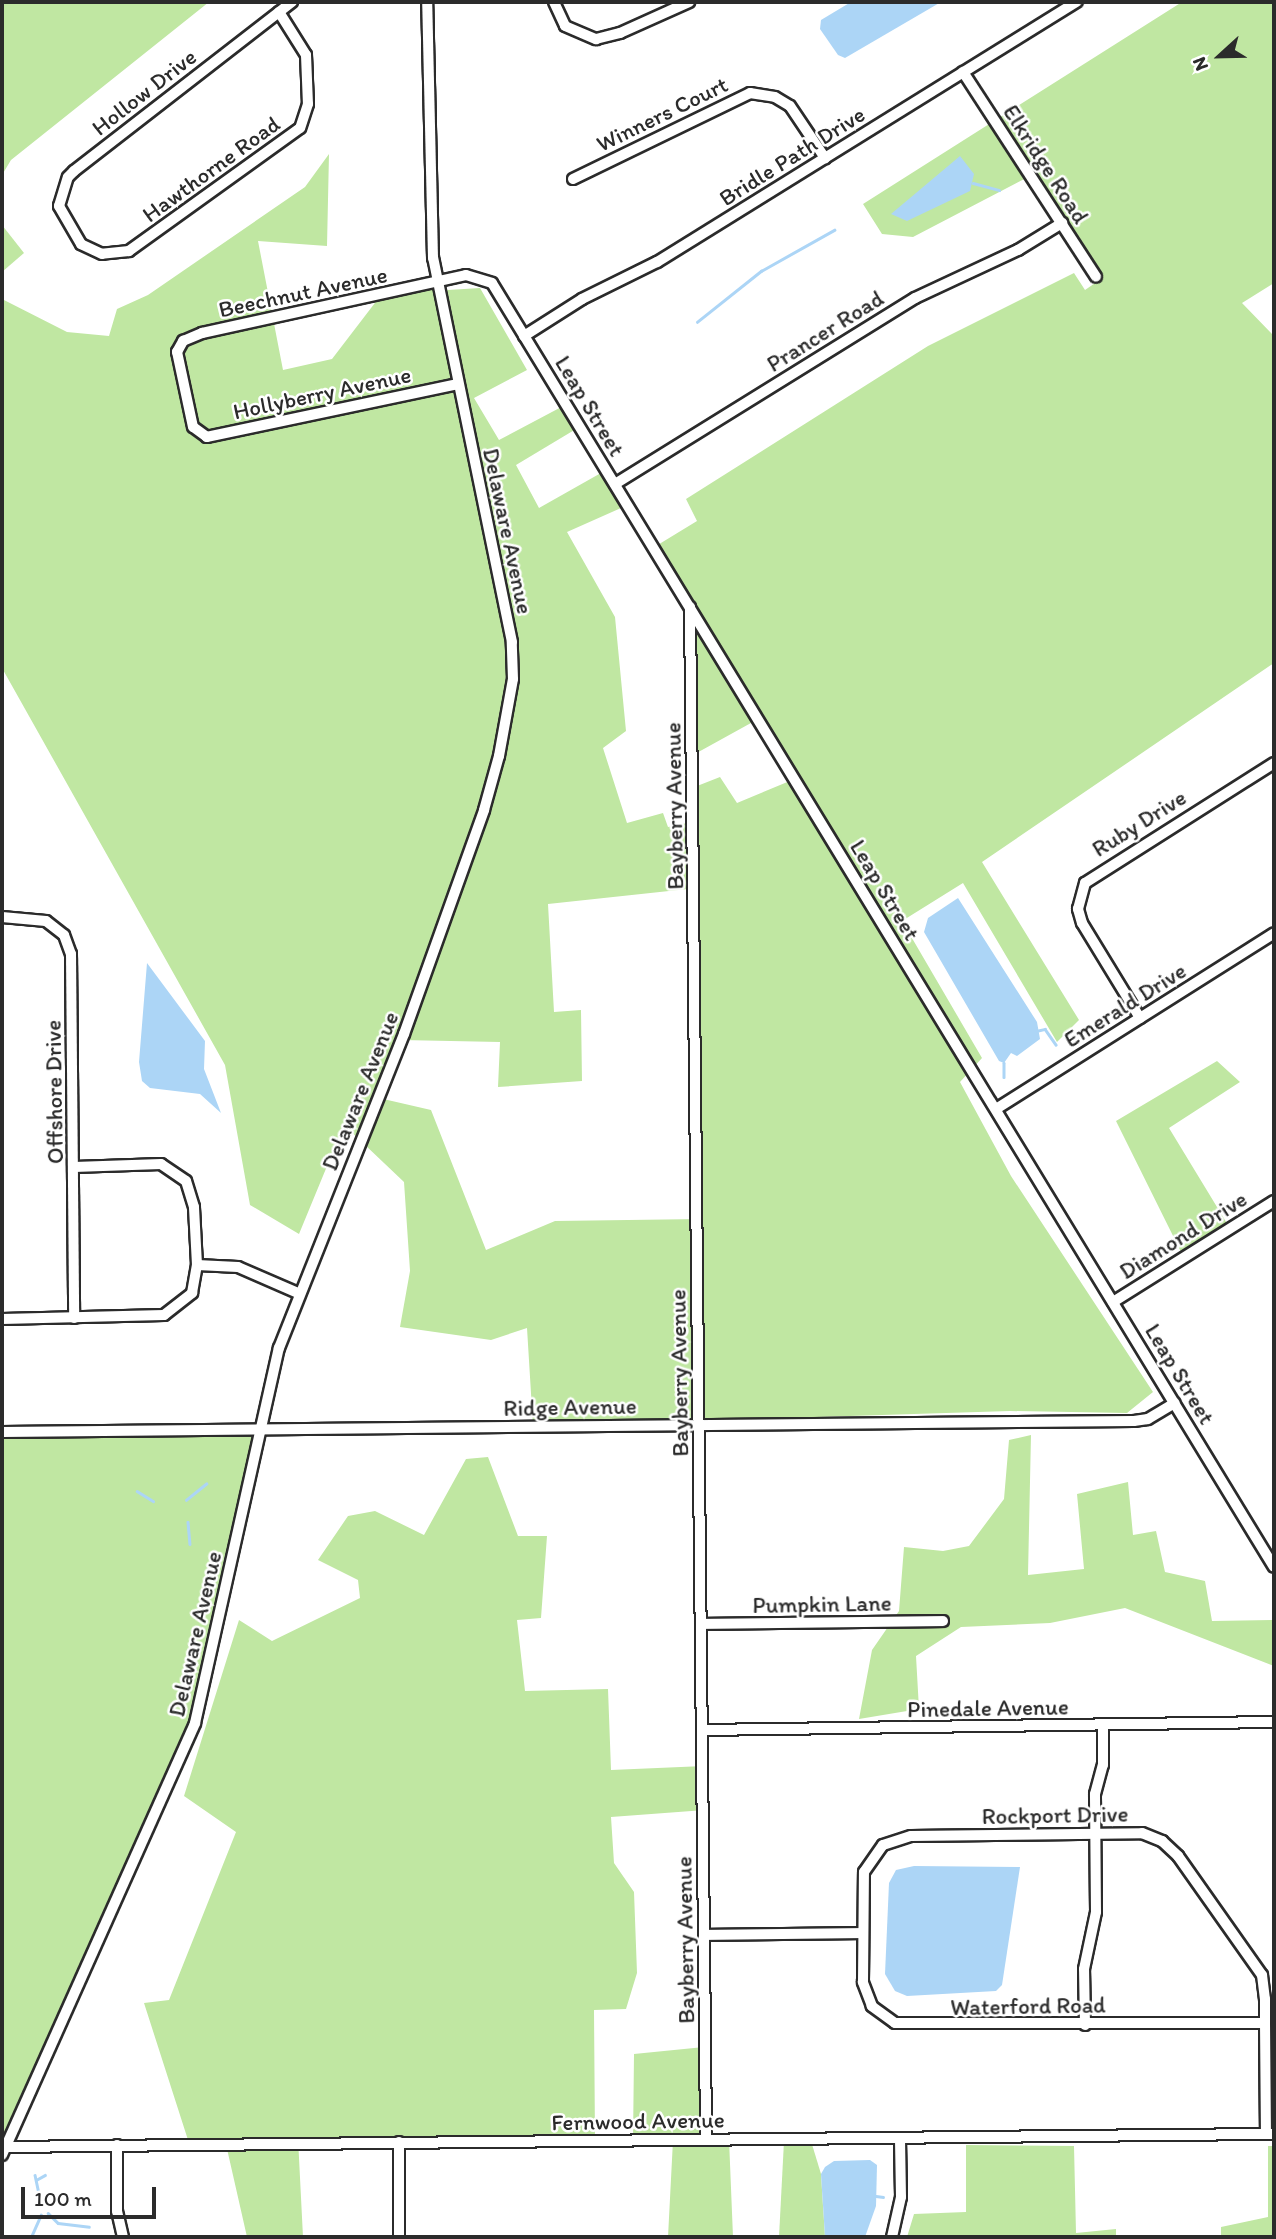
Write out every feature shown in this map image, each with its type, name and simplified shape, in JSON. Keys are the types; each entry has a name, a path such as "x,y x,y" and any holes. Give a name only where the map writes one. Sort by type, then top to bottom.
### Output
{"street":[{"name":"Hollow Drive","path":"72,232 59,206 68,177 292,2"},
{"name":"Delaware Avenue","path":"3,2149 191,1735 214,1650 279,1348 298,1293 392,1064 459,884 496,772 511,694 512,642 437,282 430,196 427,2"},
{"path":"554,2 565,26 596,39 620,33 689,2"},
{"name":"Bridle Path Drive","path":"524,336 596,291 657,262 1077,2"},
{"name":"Hawthorne Road","path":"72,232 92,251 125,253 295,134 307,108 306,55 279,12"},
{"name":"Elkridge Road","path":"963,72 1096,277"},
{"name":"Winners Court","path":"573,179 750,93 775,97 790,106 825,158"},
{"name":"Prancer Road","path":"615,484 915,298 1018,250 1062,223"},
{"name":"Leap Street","path":"437,282 471,275 488,280 1274,1567"},
{"name":"Beechnut Avenue","path":"195,431 179,369 180,344 202,333 437,282"},
{"name":"Hollyberry Avenue","path":"195,431 207,437 220,435 458,384"},
{"name":"Bayberry Avenue","path":"690,607 706,2140"},
{"name":"Ruby Drive","path":"1140,1018 1082,923 1078,909 1085,883 1274,763"},
{"name":"Offshore Drive","path":"2,917 46,921 59,929 69,945 74,1318"},
{"name":"Emerald Drive","path":"996,1109 1274,933"},
{"path":"2,1319 173,1312 192,1293 197,1265 192,1194 180,1176 161,1164 74,1167"},
{"name":"Diamond Drive","path":"1113,1303 1274,1201"},
{"path":"197,1265 238,1267 298,1293"},
{"name":"Ridge Avenue","path":"2,1432 1134,1421 1148,1419 1175,1403"},
{"name":"Pumpkin Lane","path":"701,1624 943,1622"},
{"name":"Pinedale Avenue","path":"702,1730 1274,1722"},
{"path":"1085,2025 1084,1969 1096,1912 1095,1834 1103,1726"},
{"name":"Rockport Drive","path":"861,1933 864,1872 874,1853 893,1840 911,1836 1145,1834 1175,1852 1259,1968 1265,2023 1270,2134"},
{"path":"704,1936 861,1933"},
{"name":"Waterford Road","path":"861,1933 865,1991 877,2012 895,2023 1265,2023"},
{"name":"Fernwood Avenue","path":"3,2149 117,2145 1270,2134"},
{"path":"892,2237 901,2197 901,2137"},
{"path":"399,2142 399,2237"},
{"path":"117,2145 117,2211 123,2237"}],"green space":[{"path":"3,2 209,2 11,160 2,175"},
{"path":"1182,2 1274,2 1274,283 1242,303 1274,336 1274,663 982,862 1079,1020 1057,1042 963,883 902,921 982,1058 960,1082 1011,1176 1153,1392 1127,1413 1010,1411 533,1426 527,1328 491,1340 400,1327 410,1271 404,1182 344,1125 299,1234 250,1205 225,1065 2,668 2,299 67,332 109,336 117,309 148,295 305,187 329,154 327,246 258,241 283,370 332,359 381,295 437,284 448,290 480,288 527,370 474,398 499,440 567,404 581,426 516,465 539,508 608,469 630,504 567,532 615,617 626,731 603,748 627,823 663,813 668,827 697,821 692,788 720,777 737,803 797,778 760,718 693,755 690,602 656,546 697,521 686,499 928,346 1074,273 1085,290 1101,279 1034,174 913,237 882,234 863,204","holes":["697,888 701,1219 555,1221 486,1250 431,1110 379,1098 401,1040 500,1042 498,1087 582,1081 581,1010 554,1012 548,904"]},
{"path":"2,225 24,253 2,272"},
{"path":"1217,1061 1240,1082 1169,1128 1231,1230 1184,1258 1116,1121"},
{"path":"261,1430 200,1708 2,2147 2,1431"},
{"path":"1031,1435 1028,1575 1084,1569 1077,1494 1128,1482 1133,1535 1156,1531 1165,1572 1205,1581 1212,1621 1274,1620 1274,1666 1125,1608 1050,1623 961,1627 916,1656 919,1709 859,1719 872,1650 899,1611 904,1547 943,1551 969,1546 1004,1499 1009,1440"},
{"path":"488,1457 518,1536 547,1536 541,1618 517,1620 525,1691 608,1689 611,1770 704,1766 705,1810 611,1817 614,1863 634,1892 637,1973 626,2009 594,2010 595,2140 298,2138 303,2237 247,2237 225,2140 188,2140 144,2003 169,2000 236,1832 184,1796 239,1620 272,1641 360,1598 358,1580 318,1560 348,1516 375,1511 424,1535 466,1459"},
{"path":"704,2047 707,2139 729,2139 733,2237 668,2237 673,2140 633,2140 634,2054"},
{"path":"784,2141 811,2141 821,2174 825,2237 779,2237"},
{"path":"966,2145 1074,2146 1076,2233 1116,2229 1116,2237 907,2237 914,2214 966,2212"},
{"path":"1268,2146 1274,2146 1274,2237 1221,2237 1221,2227 1268,2217"}],"water":[{"path":"851,2 941,2 845,58 838,55 820,29 821,20"},
{"path":"960,156 974,174 970,191 907,221 891,214"},
{"path":"958,898 1037,1022 1040,1039 1017,1056 1011,1053 1004,1063 999,1061 924,932 928,918"},
{"path":"147,963 205,1041 204,1069 221,1113 200,1094 150,1088 142,1081 139,1062"},
{"path":"914,1866 1020,1867 1002,1985 996,1991 907,1996 895,1991 885,1974 889,1883 896,1870"},
{"path":"870,2160 877,2165 876,2206 865,2237 825,2237 821,2174 825,2167 834,2161"}],"waterway":[{"path":"973,183 999,190"},
{"path":"697,322 761,271 834,230"},
{"path":"1036,1031 1045,1029 1056,1045"},
{"path":"1004,1063 1004,1077"},
{"path":"186,1500 206,1484"},
{"path":"137,1491 153,1501"},
{"path":"188,1522 190,1544"},
{"path":"35,2175 40,2199"},
{"path":"36,2180 45,2175"},
{"path":"876,2196 883,2197"},
{"path":"48,2213 58,2223 89,2227"},
{"path":"31,2237 41,2215"}]}
